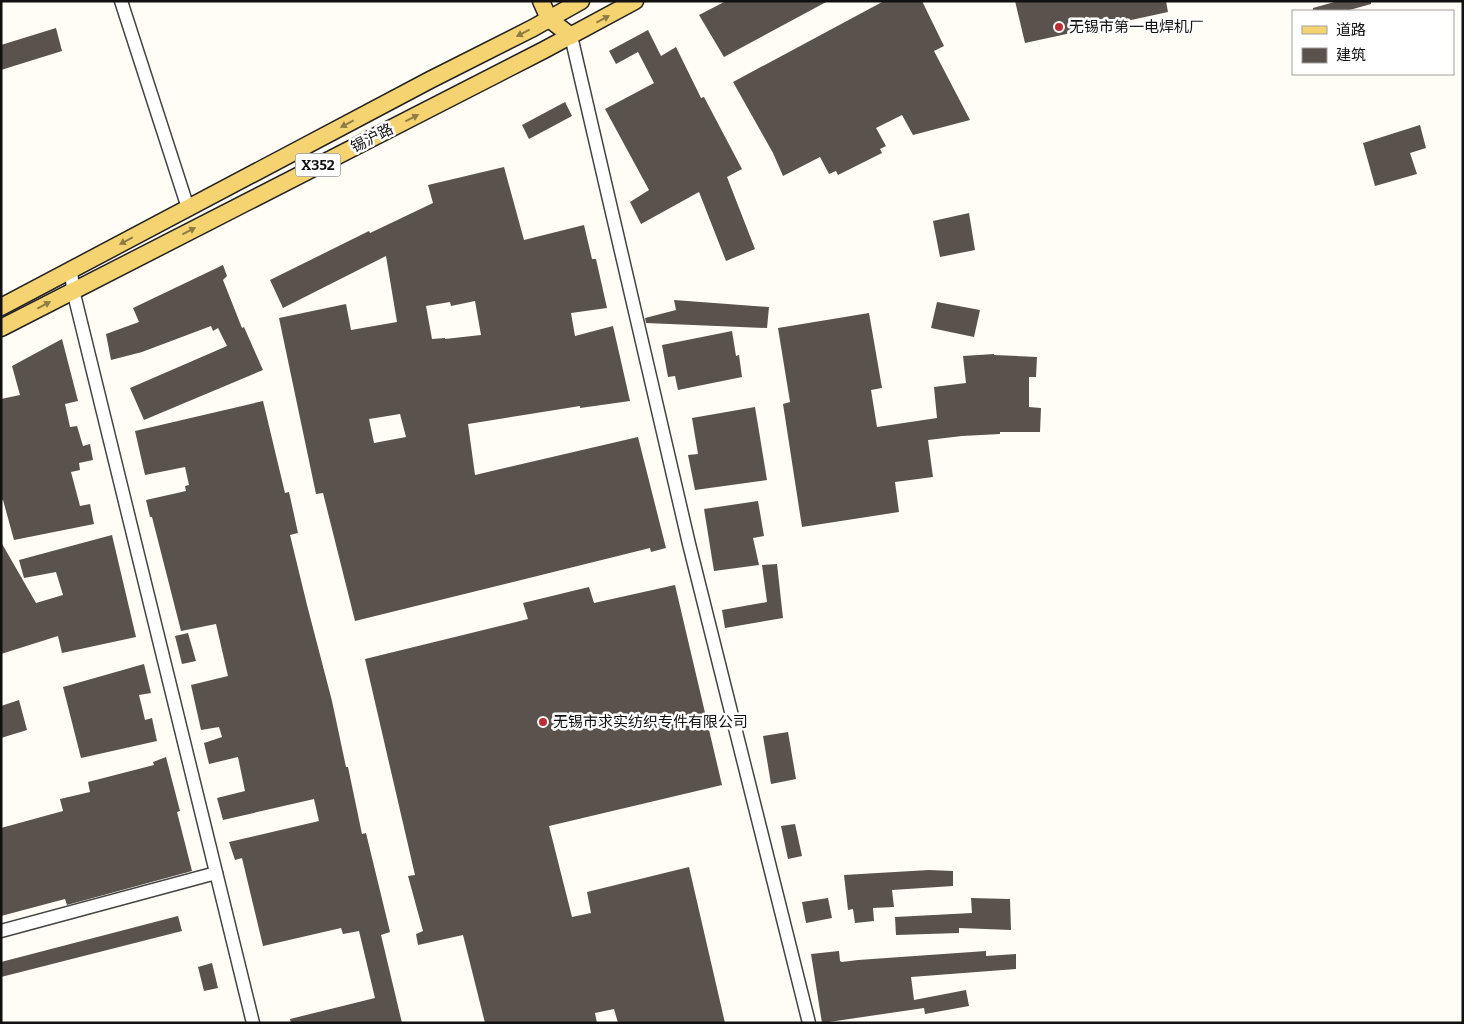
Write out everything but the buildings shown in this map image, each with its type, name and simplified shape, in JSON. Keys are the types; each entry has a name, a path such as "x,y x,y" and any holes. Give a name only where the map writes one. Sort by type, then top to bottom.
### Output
{"main road":[{"path":"541,1 549,19 571,36"},
{"name":"锡沪路","path":"1,328 571,36 635,1"},
{"name":"锡沪路","path":"1,307 549,19 574,3"},
{"path":"571,36 574,3"}],"street":[{"path":"121,1 188,208"},
{"path":"571,36 689,544 809,1023"},
{"path":"71,270 73,290 253,1023"},
{"path":"1,931 216,873"}],"place":[{"name":"无锡市第一电焊机厂","path":"1059,27"},
{"name":"无锡市求实纺织专件有限公司","path":"543,722"}]}
